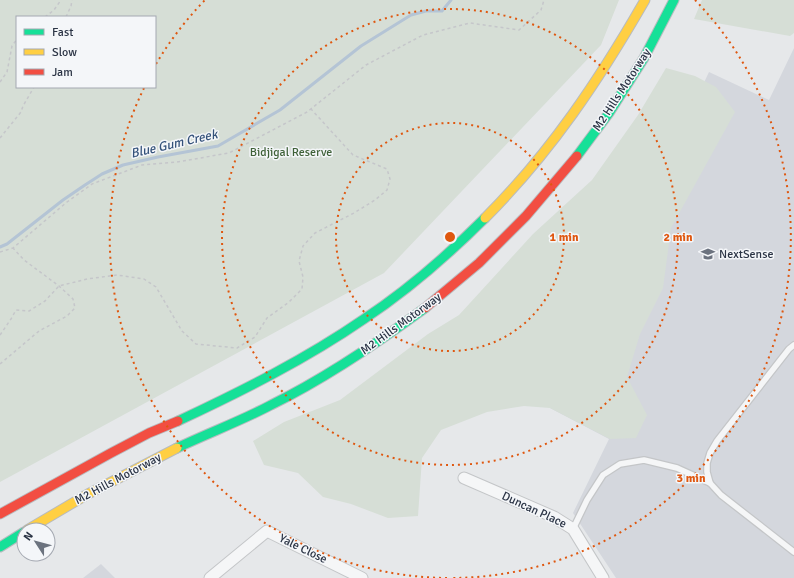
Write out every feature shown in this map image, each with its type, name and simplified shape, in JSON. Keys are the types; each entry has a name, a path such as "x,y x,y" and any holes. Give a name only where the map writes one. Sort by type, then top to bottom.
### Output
{"highway":[{"name":"M2 Hills Motorway","path":"0,514 91,463 152,432 183,419 236,393 313,352 358,324 417,282 458,247 493,212 540,159 576,113 612,60 645,0"},
{"name":"M2 Hills Motorway","path":"40,522 79,499 193,440 265,408 323,377 378,343 423,310 462,278 505,238 551,188 592,136 622,93 651,45 674,0"},
{"path":"0,547 16,537"}],"street":[{"name":"Duncan Place","path":"464,478 554,517 573,529 603,578"},
{"name":"Yale Close","path":"210,578 267,531 362,578"}],"lane":[{"path":"794,345 789,349 717,441 710,453 707,463 707,472 710,483 720,495 794,552"},
{"path":"573,529 587,500 603,475 620,464 644,460 677,468 710,483"}],"path":[{"path":"46,16 54,10 61,0"},
{"path":"66,16 72,0"},
{"path":"0,252 13,248 67,202 92,184 142,165 177,162 229,153 311,109 366,65 423,35 470,23 519,30 541,10 544,0"},
{"path":"0,82 7,72 12,46 16,40"},
{"path":"0,138 21,112 33,88"},
{"path":"0,335 16,310 29,311 45,301 59,286 87,279 117,275 144,279 156,287 182,331 196,344 236,348 254,337 267,318 289,302 302,289 303,277 299,261 303,246 314,233 354,213 375,200 387,190 390,179 387,169 353,155 311,109"},
{"path":"0,364 39,331 67,316 75,308 73,299 59,286 24,260 13,248"}],"shaded area":[{"name":"NextSense","path":"794,48 794,578 616,578 573,513 609,439 550,408 709,72 769,100"},
{"path":"101,564 115,578 83,578"}],"green space":[{"name":"Bidjigal Reserve","path":"0,0 619,0 601,45 384,273 0,482"},
{"path":"702,0 794,0 794,33 790,36 694,19"},
{"path":"666,68 695,76 716,87 735,112 671,228 663,288 640,334 627,377 647,415 636,438 610,439 550,408 524,406 487,412 441,430 422,458 418,516 388,518 351,504 323,497 298,473 264,465 253,441 284,422 340,400 428,334 459,315 533,234 592,180 638,115"}],"waterway":[{"name":"Blue Gum Creek","path":"0,247 7,244 63,200 102,174 123,165 218,146 280,110 361,46 411,15 426,11 442,11 451,0"}],"traffic: fast":[{"path":"577,156 609,113 644,58 674,0"},
{"path":"178,421 273,374 342,334 412,284 442,259 485,218"},
{"path":"177,448 260,411 311,384 388,335 425,308"},
{"path":"0,547 16,537"}],"traffic: slow":[{"path":"485,218 531,167 592,87 645,0"},
{"path":"41,522 88,494 177,448"}],"traffic: jam":[{"path":"425,308 479,263 526,216 577,156"},
{"path":"0,514 149,433 178,421"}],"place":[{"name":"NextSense","path":"708,254"}]}
